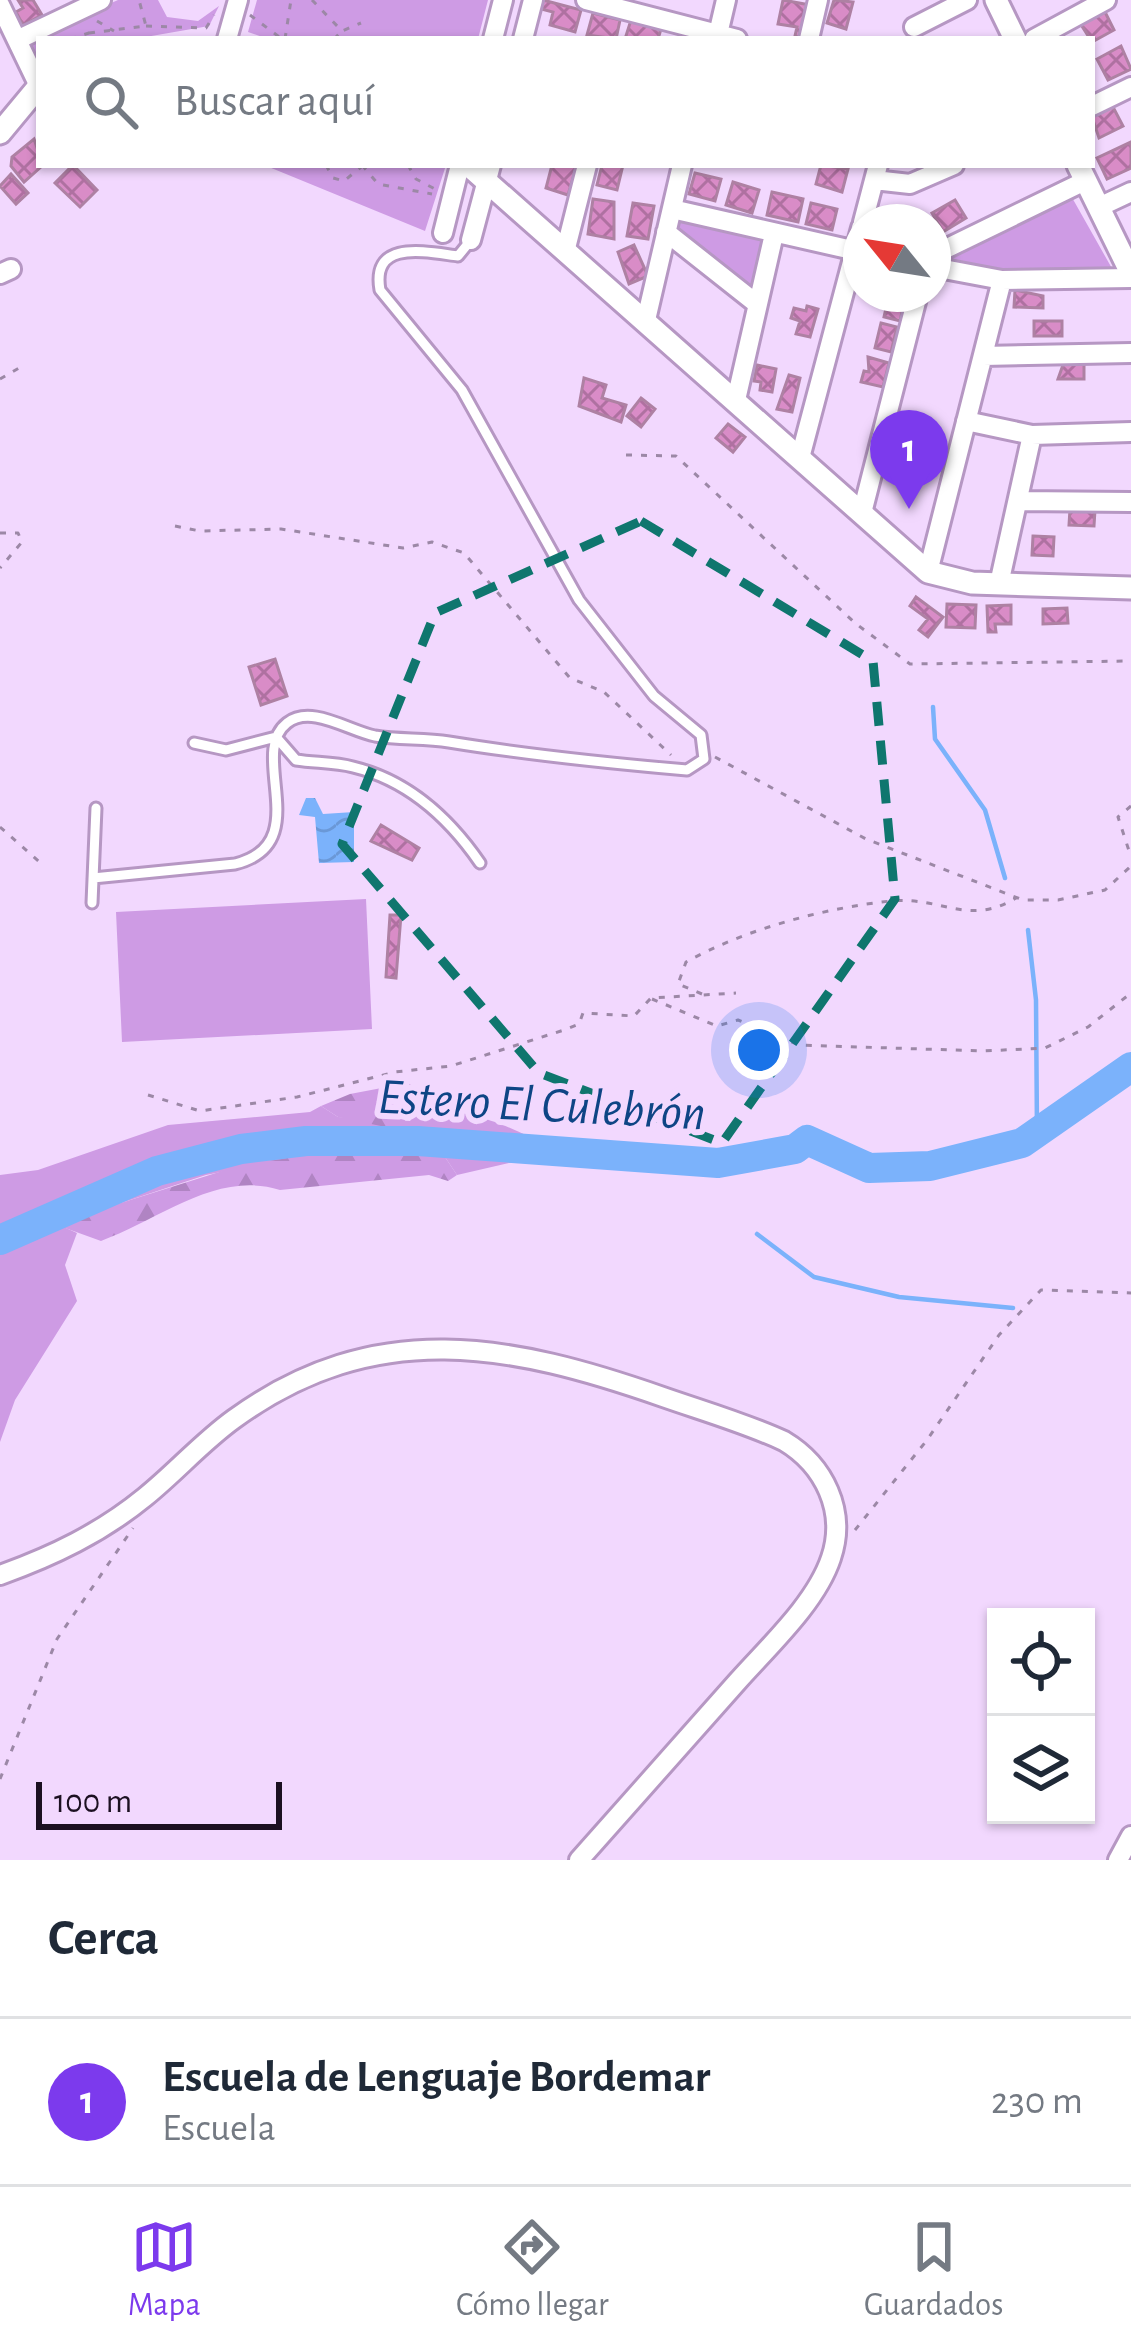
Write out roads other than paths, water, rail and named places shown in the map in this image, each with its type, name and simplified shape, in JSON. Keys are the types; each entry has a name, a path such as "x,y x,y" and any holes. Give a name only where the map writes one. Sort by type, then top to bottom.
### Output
{"street":[{"path":"494,36 503,0"},
{"path":"525,36 533,0"},
{"path":"586,0 630,5 728,36 726,0"},
{"path":"810,36 818,0"},
{"path":"912,33 921,0"},
{"path":"912,33 967,0"},
{"path":"996,0 1014,36"},
{"path":"1040,36 1106,0"},
{"path":"227,36 229,3"},
{"path":"0,4 36,86"},
{"path":"17,40 98,10"},
{"path":"1095,105 1131,87"},
{"path":"0,133 36,93"},
{"path":"443,233 463,168"},
{"path":"566,248 585,168"},
{"path":"646,320 681,168"},
{"path":"867,204 876,169 910,184 947,168"},
{"path":"471,240 489,172 566,248 928,572 1000,584 1131,588"},
{"path":"951,245 1082,173 1131,275 1002,280 951,270"},
{"path":"1099,207 1131,192"},
{"path":"672,209 843,249"},
{"path":"667,232 757,304"},
{"path":"736,400 774,234"},
{"path":"928,572 1002,280"},
{"path":"800,458 843,305"},
{"path":"862,513 913,312"},
{"path":"983,356 1131,353"},
{"path":"966,421 1032,435 1131,432"},
{"path":"1000,584 1032,435"},
{"path":"1018,501 1131,502"},
{"path":"0,1575 101,1529 215,1432 267,1398 324,1372 385,1355 463,1348 540,1357 784,1441 814,1465 833,1502 836,1530 826,1571 767,1648 579,1860"},
{"path":"1118,1860 1131,1836"}],"lane":[{"path":"93,878 235,864 256,855 277,818 276,737 287,722 312,716 374,736 445,742 525,758 687,770 700,764 706,753 701,735 654,696 579,600 462,391 380,290 378,274 392,254 407,250 458,256 471,240"},
{"path":"194,743 226,750 276,737"},
{"path":"276,737 296,760 355,767 416,795 452,826 480,863"},
{"path":"92,903 96,808"}],"water":[{"path":"306,798 315,798 323,814 354,812 354,862 319,863 315,817 299,815"}],"waterway":[{"path":"933,707 935,739 985,810 1005,878"},
{"path":"1028,930 1036,1000 1037,1134"},
{"name":"Estero El Culebrón","path":"0,1240 157,1171 241,1149 306,1141 418,1141 718,1163 795,1149 807,1140 869,1168 930,1166 1022,1143 1131,1067"},
{"path":"757,1234 814,1277 899,1297 1013,1308"}],"place":[{"name":"Escuela de Lenguaje Bordemar","path":"909,509"}]}
